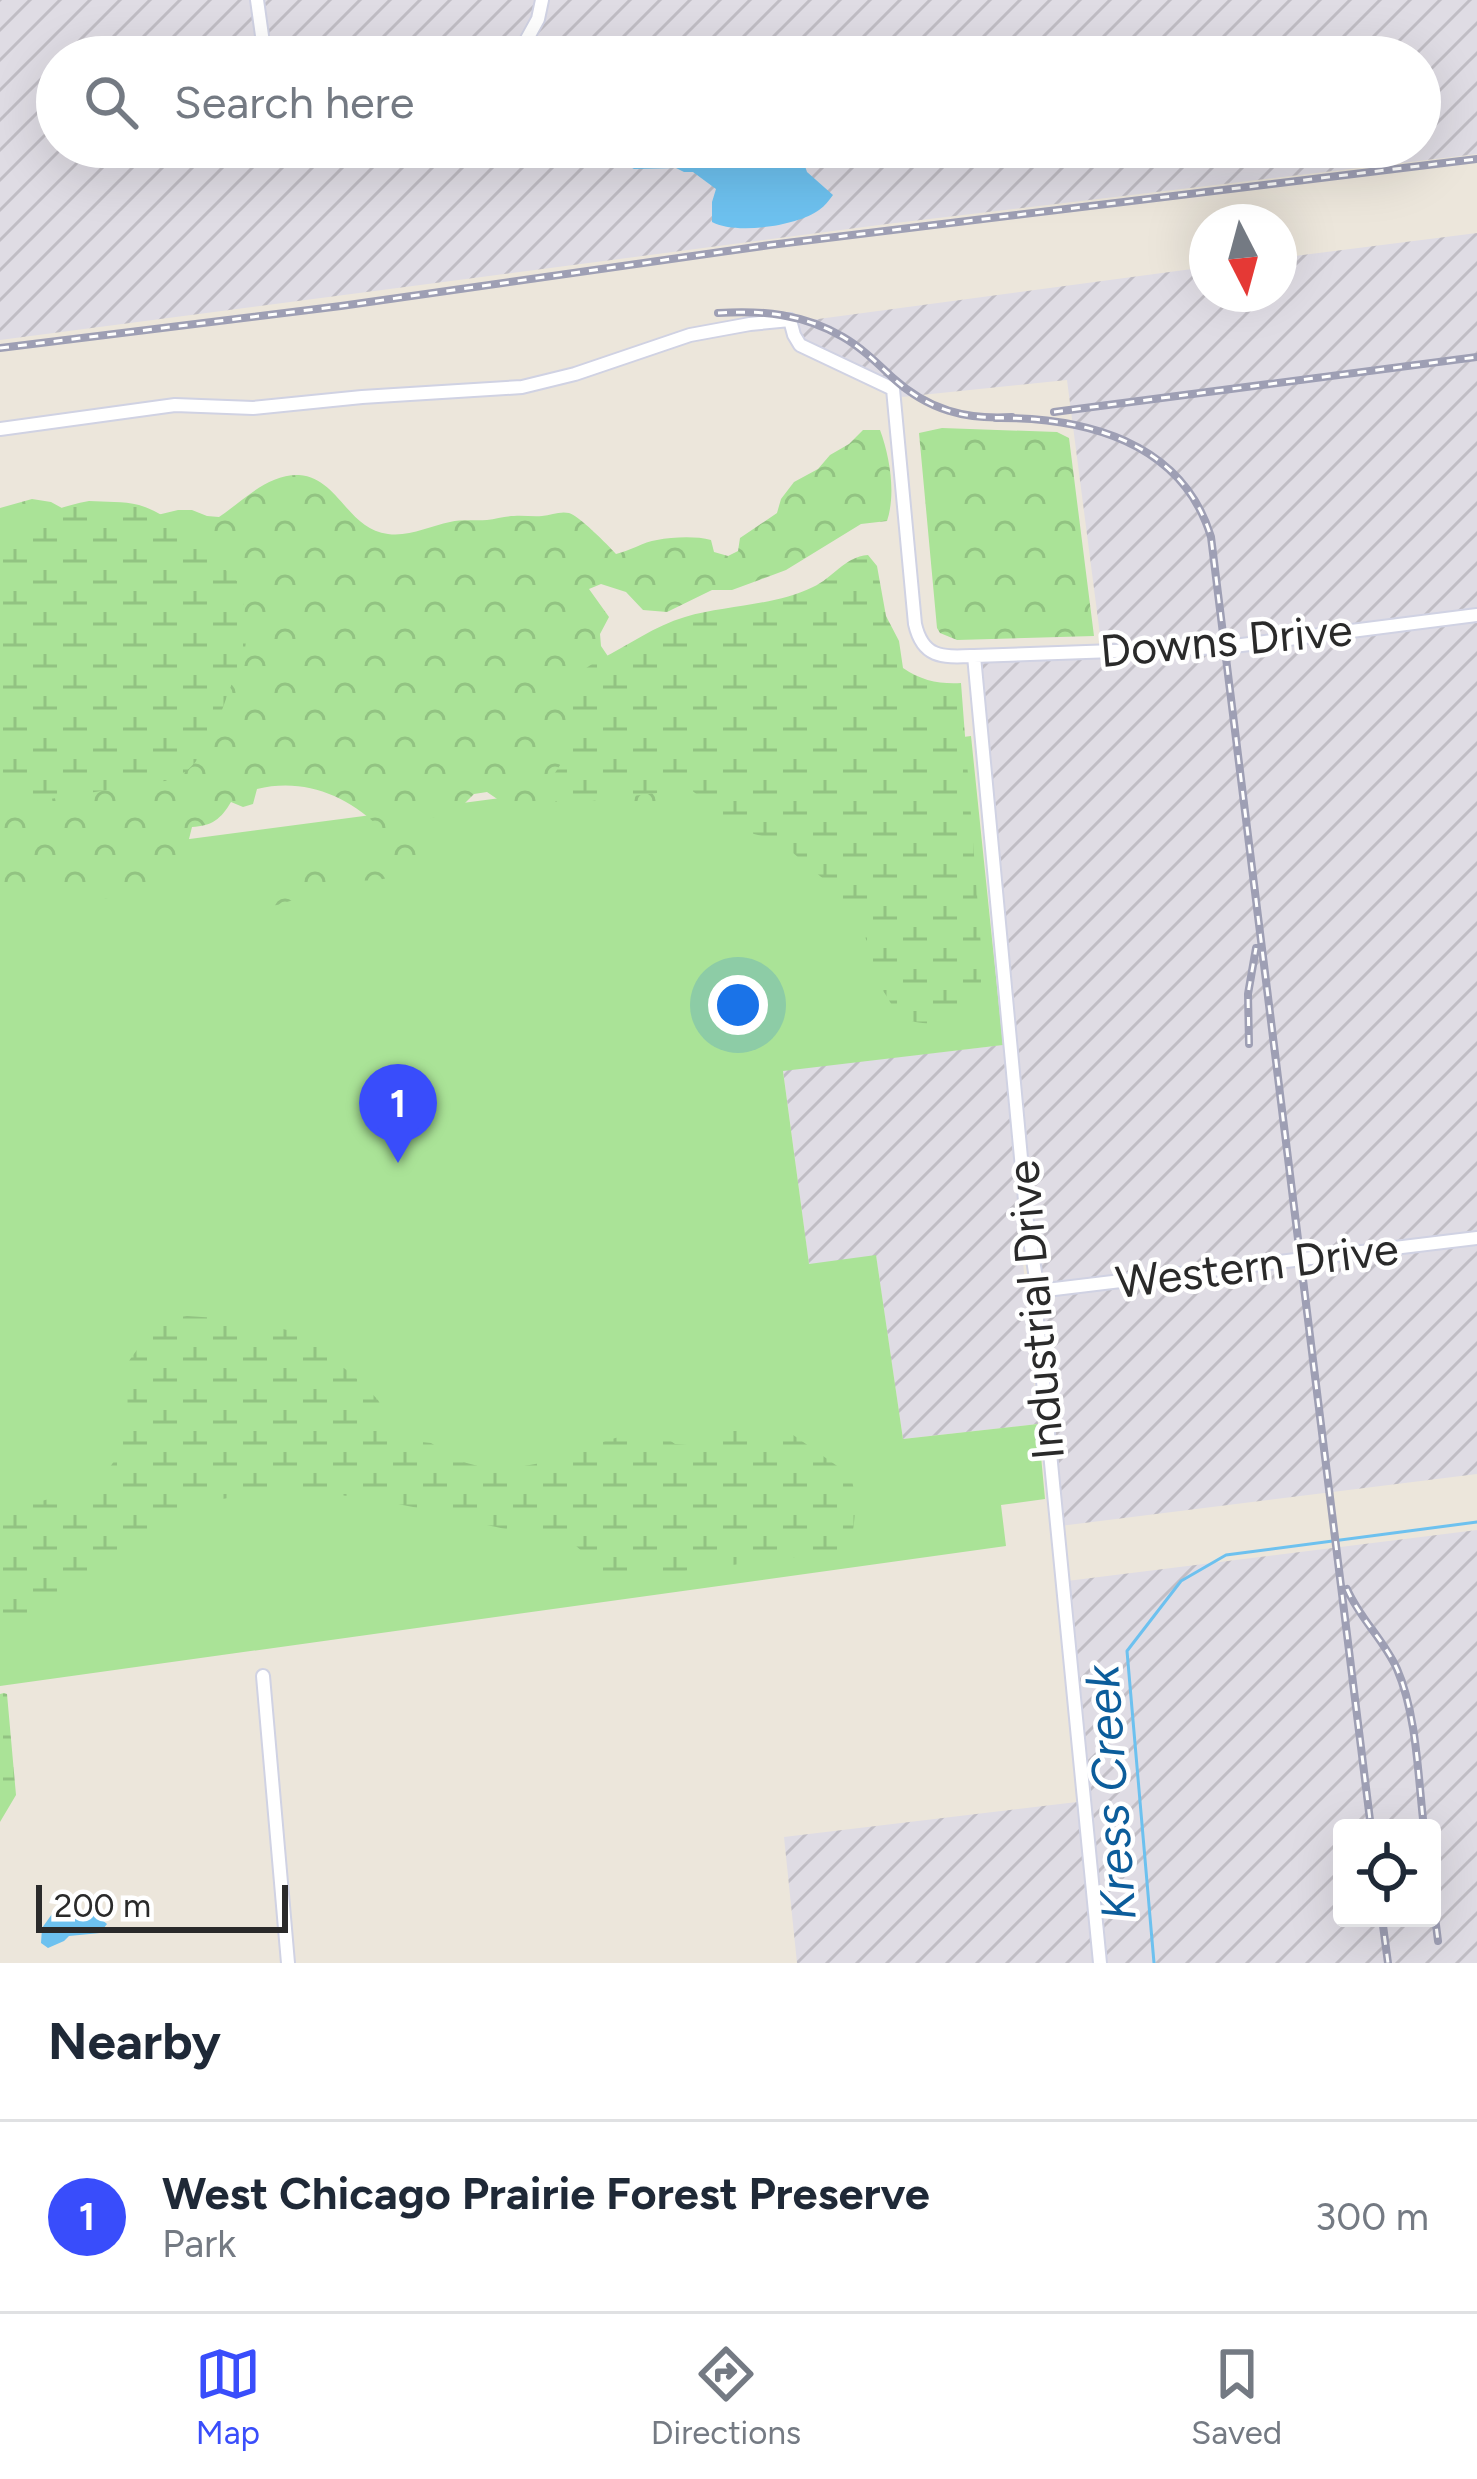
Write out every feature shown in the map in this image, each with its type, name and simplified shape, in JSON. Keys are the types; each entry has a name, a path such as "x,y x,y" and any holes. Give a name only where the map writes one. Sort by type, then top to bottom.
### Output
{"street":[{"path":"257,0 262,36"},
{"path":"529,36 542,0"},
{"name":"Downs Drive","path":"0,429 176,405 253,408 522,387 690,334 790,320 800,344 893,389 918,636 934,654 1226,646 1477,615"},
{"name":"Industrial Drive","path":"974,656 1100,1963"},
{"name":"Western Drive","path":"1037,1292 1477,1238"},
{"path":"263,1676 289,1963"}],"shaded area":[{"path":"0,0 1477,0 1477,154 1441,158 1441,36 36,36 36,168 1359,168 887,224 0,340"},
{"path":"1477,233 1477,1474 1060,1526 980,660 1103,658 1067,380 902,397 893,383 802,340 796,322 1189,269 1189,312 1297,312 1297,256"},
{"path":"1003,1045 1038,1424 903,1439 876,1256 809,1265 783,1070"},
{"path":"1477,1530 1477,1963 1104,1963 1067,1581"},
{"path":"1077,1802 1093,1963 797,1963 784,1837"}],"green space":[{"path":"942,428 1057,432 1069,438 1094,636 957,640 940,633 919,433"},
{"path":"863,430 880,430 887,452 891,487 887,521 861,524 786,570 732,590 712,590 667,612 643,610 626,592 601,584 589,589 609,617 600,634 601,646 695,785 668,803 558,814 512,809 487,792 474,794 456,812 418,821 417,835 437,854 437,868 356,881 277,905 240,910 313,862 358,866 377,840 377,825 336,797 306,787 274,786 257,789 253,804 243,807 231,802 215,820 192,827 193,866 151,896 124,900 55,893 0,905 0,508 32,499 71,513 149,517 192,510 219,517 266,484 299,475 324,485 362,523 388,534 455,521 566,513 586,524 616,554 652,541 692,537 711,540 714,552 728,556 738,551 740,538 777,513 794,482 818,469"},
{"path":"89,501 133,504 154,511 181,528 240,584 244,653 210,740 183,773 171,780 20,801 0,788 0,533"},
{"path":"868,555 877,566 886,616 899,641 903,668 931,681 961,683 982,960 980,1000 961,1021 914,1022 898,1013 880,988 859,915 841,894 778,840 754,834 704,805 690,789 556,802 545,788 572,747 566,713 560,706 570,684 587,667 674,621 798,593"},
{"path":"971,736 1003,1045 783,1071 809,1264 876,1255 903,1439 1038,1424 1045,1499 1001,1505 1006,1546 0,1686 0,864"},
{"path":"187,1316 247,1320 303,1334 362,1383 404,1437 431,1443 463,1462 497,1471 573,1457 633,1433 658,1432 675,1444 687,1445 740,1426 779,1425 850,1475 855,1502 850,1550 613,1580 574,1544 450,1517 441,1511 348,1496 253,1495 183,1511 37,1615 0,1628 0,1520 19,1507 90,1488 105,1474 125,1432 127,1364 159,1320"},
{"path":"4,1693 16,1795 0,1822 0,1694"}],"water":[{"path":"676,168 806,168 833,195 819,210 797,220 766,227 722,226 712,222 716,189 693,172"},
{"path":"72,1910 95,1914 107,1924 100,1933 69,1936 48,1948 41,1943 42,1928 52,1914"}],"waterway":[{"name":"Kress Creek","path":"1154,1963 1127,1651 1181,1581 1226,1555 1477,1522"}],"railway":[{"path":"1441,163 1477,159"},
{"path":"0,348 770,245 1403,168"},
{"path":"718,313 767,313 813,323 850,341 906,389 934,405 979,417 1012,417"},
{"path":"1054,412 1477,357"},
{"path":"995,418 1062,423 1126,441 1178,478 1197,504 1211,537 1370,1819"},
{"path":"1249,1044 1248,994 1256,948"},
{"path":"1347,1589 1392,1658 1404,1687 1423,1819"},
{"path":"1383,1927 1388,1963"},
{"path":"1436,1927 1438,1941"}],"place":[{"name":"West Chicago Prairie Forest Preserve","path":"398,1163"}]}
